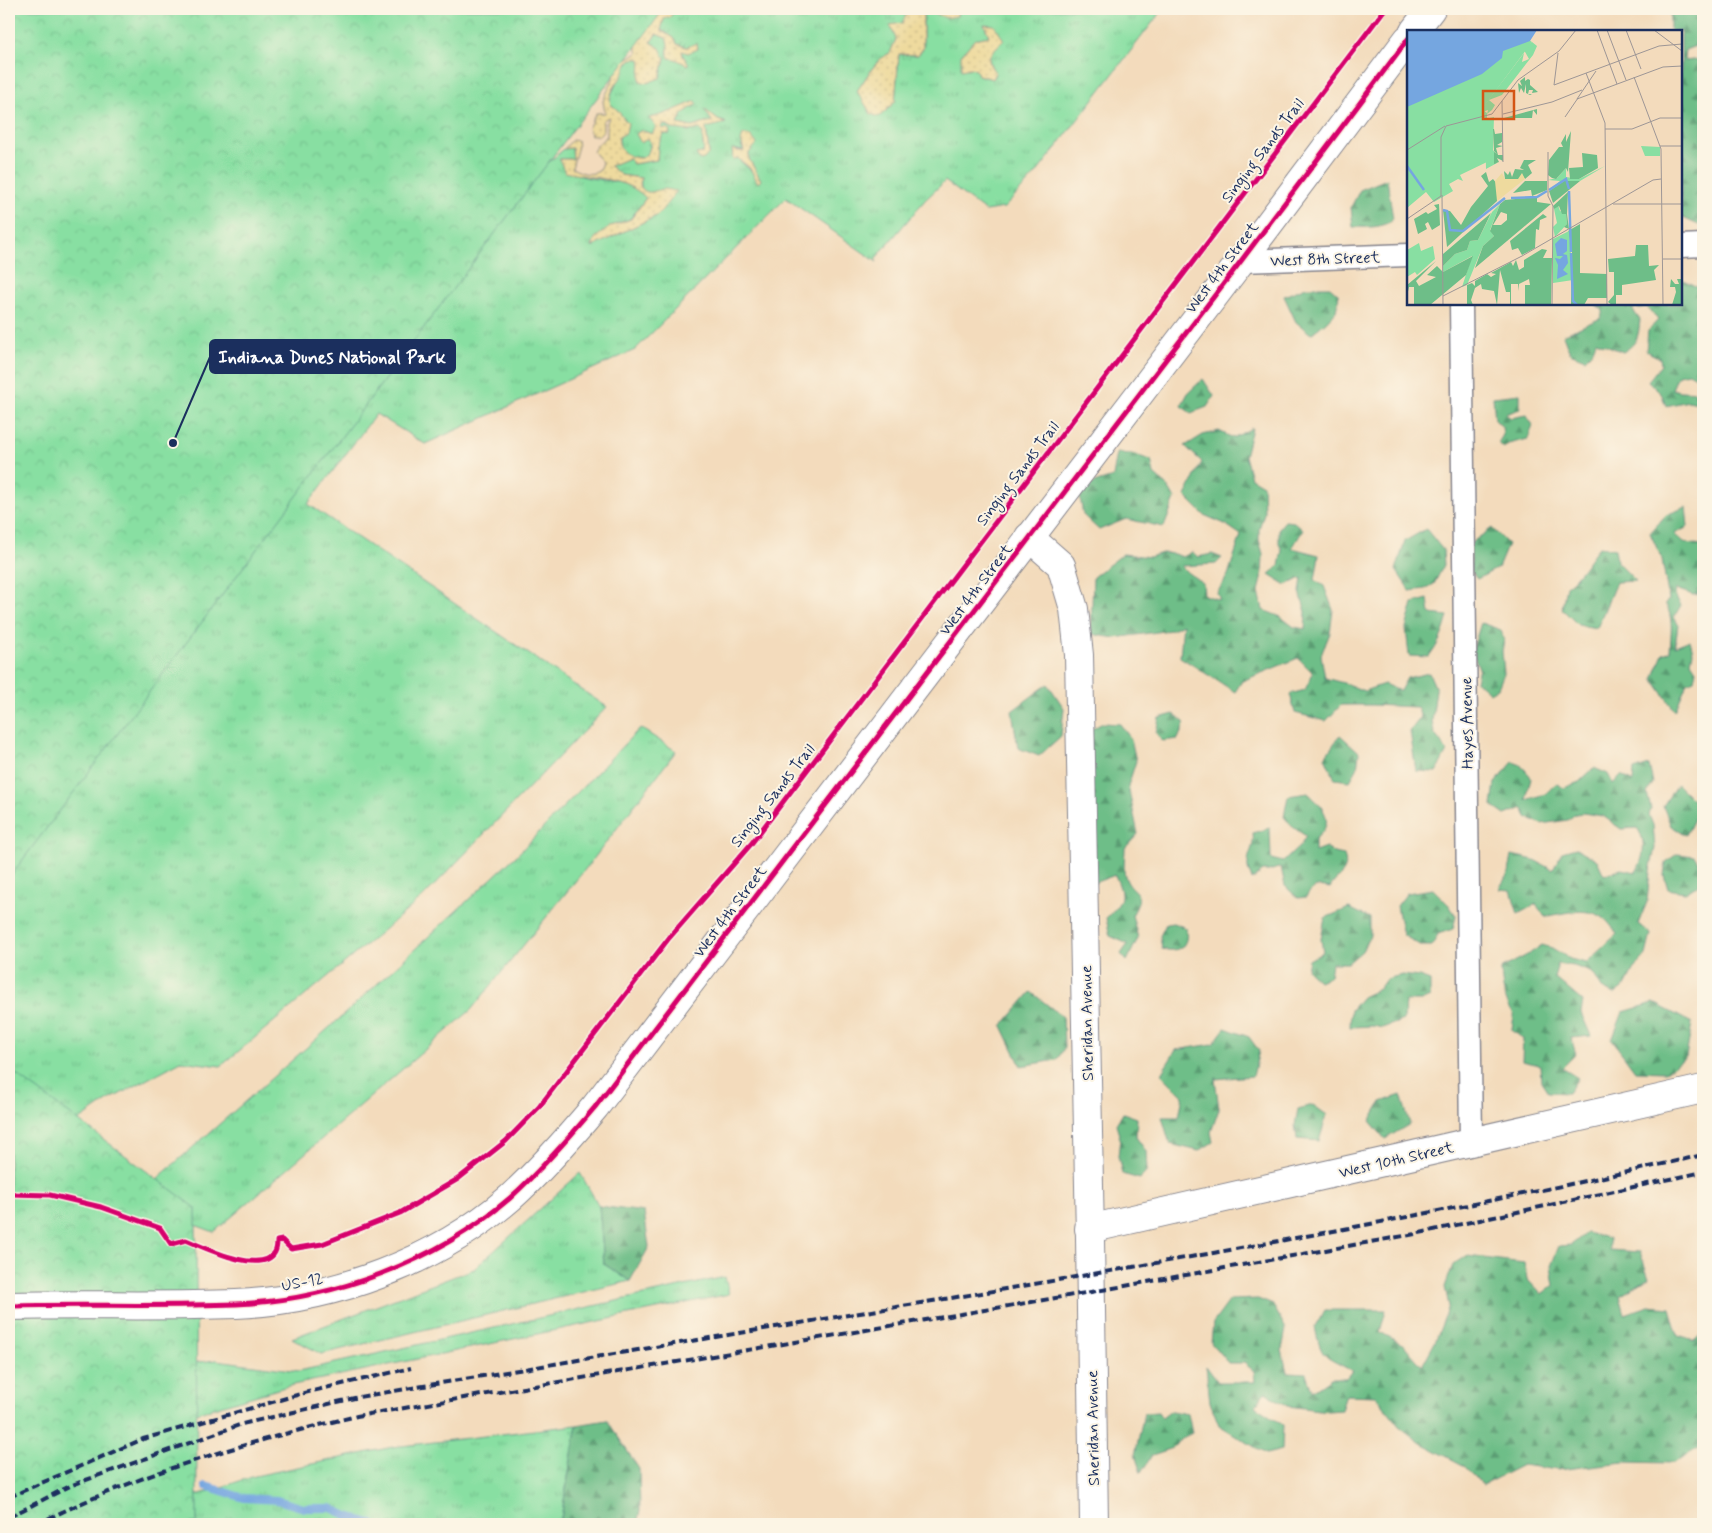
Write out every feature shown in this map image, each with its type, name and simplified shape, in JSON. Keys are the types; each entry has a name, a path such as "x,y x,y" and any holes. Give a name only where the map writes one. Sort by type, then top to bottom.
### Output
{"main road":[{"path":"1415,30 1431,9"},
{"name":"West 4th Street","path":"558,1151 601,1099 1407,41"},
{"name":"Sheridan Avenue","path":"1030,537 1061,565 1074,609 1079,654 1094,1524"},
{"name":"West 10th Street","path":"1089,1229 1703,1089"},
{"name":"US-12","path":"9,1306 237,1304 292,1297 348,1285 407,1262 465,1232 510,1198 558,1151"}],"street":[{"path":"1682,246 1703,245"},
{"name":"West 8th Street","path":"1241,261 1407,255"},
{"name":"Hayes Avenue","path":"1461,305 1471,1142"}],"green space":[{"path":"9,9 664,9 9,878"},
{"path":"676,9 690,11 690,9 909,9 890,53 881,58 857,91 879,117 895,102 899,54 918,55 923,48 923,16 926,9 957,16 958,9 1163,9 1035,175 1004,208 985,211 945,181 925,200 875,259 877,262 786,198 635,350 425,444 376,414 308,504 607,707 423,897 221,1066 181,1061 107,1101 37,1150 9,1154 9,818 531,178 564,149 572,148 573,159 560,159 576,173 581,176 623,184 638,191 646,198 630,219 611,226 592,247 658,215 664,189 650,193 646,192 642,188 641,178 621,175 609,166 629,158 633,164 657,160 658,146 663,134 670,134 661,128 663,125 690,131 700,128 703,134 703,153 697,154 709,153 706,128 725,122 718,120 706,111 712,121 692,127 678,124 682,114 697,104 696,101 668,113 650,118 656,127 652,134 641,130 650,144 649,151 642,158 628,156 621,151 619,137 621,120 618,112 611,105 610,100 611,94 630,61 640,58 642,66 660,78 665,59 651,42 656,34 666,38 669,43 667,53 688,65 682,50 686,47 677,44 674,38 661,30 664,19","holes":["984,24 998,46 991,52 990,56 991,67 996,74 993,79 978,75 976,70 971,68 961,55 975,39 989,36","741,146 749,153 749,159 761,180 737,158 733,149 744,151"]},
{"path":"1703,9 1703,29 1700,34 1701,44 1685,50 1684,61 1703,59 1703,177 1700,183 1703,184 1703,227 1682,217 1682,30 1670,30 1670,10"},
{"path":"1387,179 1393,219 1379,226 1353,227 1351,207 1360,190"},
{"path":"1682,280 1695,286 1703,285 1703,381 1689,373 1678,375 1672,389 1703,392 1703,404 1688,401 1666,406 1662,395 1648,381 1661,365 1660,358 1646,351 1648,331 1658,320 1647,307 1632,309 1640,320 1639,331 1634,342 1623,352 1596,341 1592,352 1585,359 1570,353 1563,335 1601,318 1603,310 1596,305 1682,305"},
{"path":"1306,287 1330,287 1339,295 1336,311 1311,334 1296,322 1284,296"},
{"path":"1203,379 1214,396 1207,407 1191,413 1181,406 1188,393"},
{"path":"1520,394 1520,409 1505,414 1511,418 1526,415 1533,425 1528,439 1508,444 1504,448 1498,443 1503,435 1502,427 1495,420 1493,397"},
{"path":"1252,428 1245,456 1251,478 1263,485 1264,513 1259,529 1259,540 1263,554 1262,579 1259,591 1263,610 1281,617 1294,627 1305,629 1306,612 1300,592 1302,578 1286,585 1269,574 1279,566 1282,550 1279,544 1279,528 1285,521 1294,522 1303,530 1292,548 1319,555 1315,580 1324,586 1333,610 1330,633 1321,655 1325,678 1364,691 1384,684 1400,691 1407,678 1429,673 1436,689 1432,721 1434,733 1447,751 1436,772 1416,771 1410,731 1421,717 1417,707 1341,705 1326,721 1295,713 1290,694 1305,690 1313,673 1298,658 1242,681 1235,692 1180,657 1183,624 1171,630 1115,638 1091,634 1093,577 1123,554 1150,557 1162,553 1183,557 1192,552 1198,557 1212,554 1222,558 1216,564 1181,566 1203,583 1204,595 1220,600 1217,593 1228,575 1241,535 1225,524 1204,515 1185,496 1202,462 1185,446 1203,435 1219,431 1233,438"},
{"path":"1117,453 1132,454 1151,460 1154,474 1168,487 1175,499 1164,527 1126,519 1099,530 1083,515 1079,491 1113,477"},
{"path":"1686,507 1688,527 1674,534 1684,543 1703,545 1703,594 1693,595 1676,589 1675,596 1681,605 1674,617 1678,624 1675,646 1690,640 1693,652 1691,662 1696,670 1694,680 1687,683 1675,711 1653,679 1663,654 1670,651 1671,626 1670,614 1665,603 1669,600 1662,559 1650,533 1666,515"},
{"path":"1492,528 1508,544 1498,568 1477,579 1471,571 1471,543"},
{"path":"1426,529 1443,550 1444,565 1434,584 1425,589 1410,591 1396,570 1405,541"},
{"path":"1599,547 1615,549 1617,562 1636,581 1616,582 1597,628 1578,625 1562,609 1566,586 1579,573"},
{"path":"1428,599 1430,614 1448,616 1445,627 1429,657 1409,656 1406,628 1413,603"},
{"path":"1481,623 1501,630 1504,641 1502,651 1504,673 1498,688 1490,693 1476,681 1479,668 1472,651"},
{"path":"1048,684 1064,708 1061,736 1039,756 1018,748 1012,711"},
{"path":"1174,714 1185,723 1178,739 1162,741 1156,733 1159,718"},
{"path":"1103,723 1120,724 1131,739 1136,761 1128,786 1138,834 1125,848 1124,870 1127,882 1138,896 1138,901 1132,915 1138,938 1127,961 1121,954 1128,944 1110,936 1106,918 1121,899 1115,875 1091,884 1086,732"},
{"path":"640,728 676,751 595,857 471,1010 214,1232 135,1203 142,1192 338,1020 517,855"},
{"path":"1340,735 1359,752 1357,769 1350,781 1335,779 1325,757"},
{"path":"1513,762 1521,765 1531,777 1526,800 1545,794 1557,784 1564,788 1579,782 1594,768 1608,774 1613,784 1621,775 1633,782 1634,770 1649,765 1653,783 1647,793 1651,809 1649,815 1653,825 1655,848 1650,871 1647,902 1638,924 1651,934 1646,955 1633,970 1626,985 1614,994 1602,988 1593,973 1574,966 1558,964 1554,977 1583,1002 1581,1013 1591,1036 1571,1038 1576,1054 1562,1068 1578,1078 1568,1093 1548,1092 1541,1081 1540,1065 1522,1061 1523,1039 1512,1030 1514,1015 1504,993 1501,969 1542,945 1552,948 1570,959 1586,963 1617,934 1607,921 1594,913 1577,912 1545,917 1536,904 1518,914 1511,890 1499,889 1509,872 1512,855 1534,860 1553,870 1562,852 1576,848 1597,860 1604,875 1621,869 1636,872 1641,861 1643,844 1637,828 1621,829 1603,816 1583,813 1575,814 1568,820 1541,824 1527,817 1523,808 1505,815 1492,806 1495,783"},
{"path":"1677,784 1693,800 1703,802 1703,819 1694,819 1686,835 1671,826 1663,806"},
{"path":"1308,793 1323,809 1326,821 1322,833 1315,839 1315,852 1326,848 1334,853 1344,855 1345,866 1330,888 1316,887 1306,897 1298,898 1285,886 1281,867 1263,871 1252,880 1248,868 1248,860 1253,843 1253,833 1270,828 1271,859 1283,862 1301,845 1306,836 1294,828 1284,817 1288,796"},
{"path":"1677,854 1694,856 1703,868 1699,885 1685,892 1668,889 1664,875 1666,862"},
{"path":"1433,889 1449,905 1456,916 1453,929 1438,934 1432,946 1421,946 1403,935 1397,906 1407,893"},
{"path":"1349,908 1370,918 1370,935 1362,951 1348,963 1332,963 1330,976 1319,981 1307,970 1309,960 1323,952 1321,939 1325,918"},
{"path":"1173,923 1186,928 1187,934 1184,944 1182,947 1174,950 1162,949 1160,936 1166,924"},
{"path":"1402,975 1419,977 1430,981 1430,997 1421,1001 1405,1001 1404,1020 1382,1028 1374,1026 1350,1027 1351,1010 1362,997 1379,989 1386,979"},
{"path":"1031,992 1063,1017 1064,1048 1057,1060 1021,1066 1002,1026"},
{"path":"1654,1003 1692,1023 1686,1057 1666,1072 1635,1071 1612,1040 1623,1012"},
{"path":"1225,1028 1249,1037 1259,1051 1253,1076 1215,1079 1219,1109 1211,1132 1213,1142 1199,1151 1170,1144 1162,1117 1179,1117 1183,1096 1161,1074 1176,1050 1213,1044"},
{"path":"9,1069 196,1208 197,1524 9,1524"},
{"path":"1401,1095 1410,1124 1385,1139 1370,1121 1381,1102"},
{"path":"1313,1105 1327,1115 1319,1141 1297,1139 1295,1125 1298,1109"},
{"path":"1123,1113 1137,1118 1136,1137 1146,1151 1147,1170 1140,1179 1122,1174 1118,1156 1120,1138 1116,1125"},
{"path":"580,1173 599,1206 604,1264 630,1281 321,1354 292,1338 474,1269"},
{"path":"599,1206 644,1212 649,1247 630,1281 604,1264"},
{"path":"1586,1233 1609,1238 1609,1250 1640,1252 1649,1278 1620,1296 1625,1314 1649,1306 1670,1308 1678,1336 1694,1341 1703,1333 1703,1445 1674,1463 1623,1462 1557,1470 1522,1465 1483,1485 1463,1465 1421,1443 1399,1426 1376,1396 1346,1395 1341,1410 1328,1411 1288,1406 1265,1392 1255,1406 1283,1425 1282,1450 1266,1454 1219,1425 1210,1402 1206,1366 1218,1382 1255,1382 1254,1371 1244,1363 1228,1363 1211,1343 1213,1323 1230,1300 1258,1299 1273,1305 1286,1329 1282,1350 1287,1372 1306,1373 1312,1391 1331,1378 1346,1378 1352,1371 1330,1359 1322,1352 1315,1327 1325,1310 1386,1310 1380,1332 1404,1345 1422,1366 1435,1342 1449,1306 1445,1287 1453,1265 1467,1256 1524,1263 1527,1279 1541,1294 1554,1286 1551,1266 1559,1246 1571,1245"},
{"path":"725,1277 729,1294 288,1386 122,1435 9,1462 137,1370 216,1360 299,1371"},
{"path":"1171,1411 1188,1414 1192,1433 1180,1439 1173,1448 1152,1455 1141,1473 1135,1455 1144,1413 1158,1412 1162,1418"},
{"path":"607,1420 639,1469 640,1511 637,1524 560,1524 577,1425"},
{"path":"577,1425 560,1524 127,1524 121,1520 255,1476 393,1447"}],"sand":[{"path":"661,9 676,9 670,17 664,19 661,30 674,38 677,44 686,47 697,43 698,49 688,53 682,51 683,56 688,62 688,65 685,64 669,58 666,38 656,34 651,42 660,48 665,59 660,78 647,83 640,81 640,59 632,59 628,62 610,98 611,105 628,123 626,133 619,137 620,147 625,153 633,157 642,158 648,153 651,144 648,138 641,143 636,134 641,130 652,134 656,127 649,118 696,101 697,104 682,114 678,124 692,127 712,121 704,109 718,120 726,123 706,128 709,153 704,159 700,160 696,154 703,153 703,134 700,129 690,131 672,129 668,125 663,125 661,128 669,129 670,134 663,134 658,146 657,160 633,164 629,158 610,166 621,175 641,178 640,186 648,192 664,189 677,191 658,215 592,247 595,238 611,226 631,219 646,198 638,191 619,182 565,172 559,159 573,159 572,148 564,149 572,140 577,141 578,146 572,168 586,173 599,171 602,162 593,152 596,146 607,136 607,122 610,117 603,120 603,131 598,136 591,135 588,128 596,113 605,113 603,101 621,61 638,53 634,42"},
{"path":"909,9 925,9 923,16 923,48 918,55 899,54 895,102 879,117 871,114 857,91 881,58 890,53 896,39 890,25 902,23"},
{"path":"925,9 958,9 957,16 946,18"},
{"path":"984,24 994,25 1004,40 990,55 990,63 996,73 993,79 978,75 976,70 971,68 961,70 961,55 975,39 989,36"},
{"path":"743,135 751,136 757,144 749,153 749,159 761,180 758,183 749,167 737,158 733,160 732,149 744,151 741,141"}],"waterway":[{"path":"206,1486 244,1498 277,1500 304,1508 331,1508 373,1524"}],"railway":[{"path":"9,1517 72,1485 242,1424 359,1397 1249,1247 1522,1194 1703,1155"},
{"path":"37,1524 115,1489 154,1474 234,1448 357,1416 1091,1292 1415,1234 1703,1172"},
{"path":"9,1497 143,1439 304,1393 411,1368"}],"cycle path":[{"name":"Singing Sands Trail","path":"9,1194 50,1195 101,1207 160,1228 171,1244 186,1240 232,1258 258,1261 268,1259 275,1252 277,1241 282,1240 291,1249 322,1244 400,1213 458,1179 506,1141 539,1107 669,938 751,844 1385,9"},
{"path":"9,1306 236,1304 273,1301 309,1295 346,1286 382,1274 416,1259 450,1241 481,1221 510,1198 554,1154 595,1107 1241,261 1407,40"}],"place":[{"name":"Indiana Dunes National Park","path":"173,443"}]}
